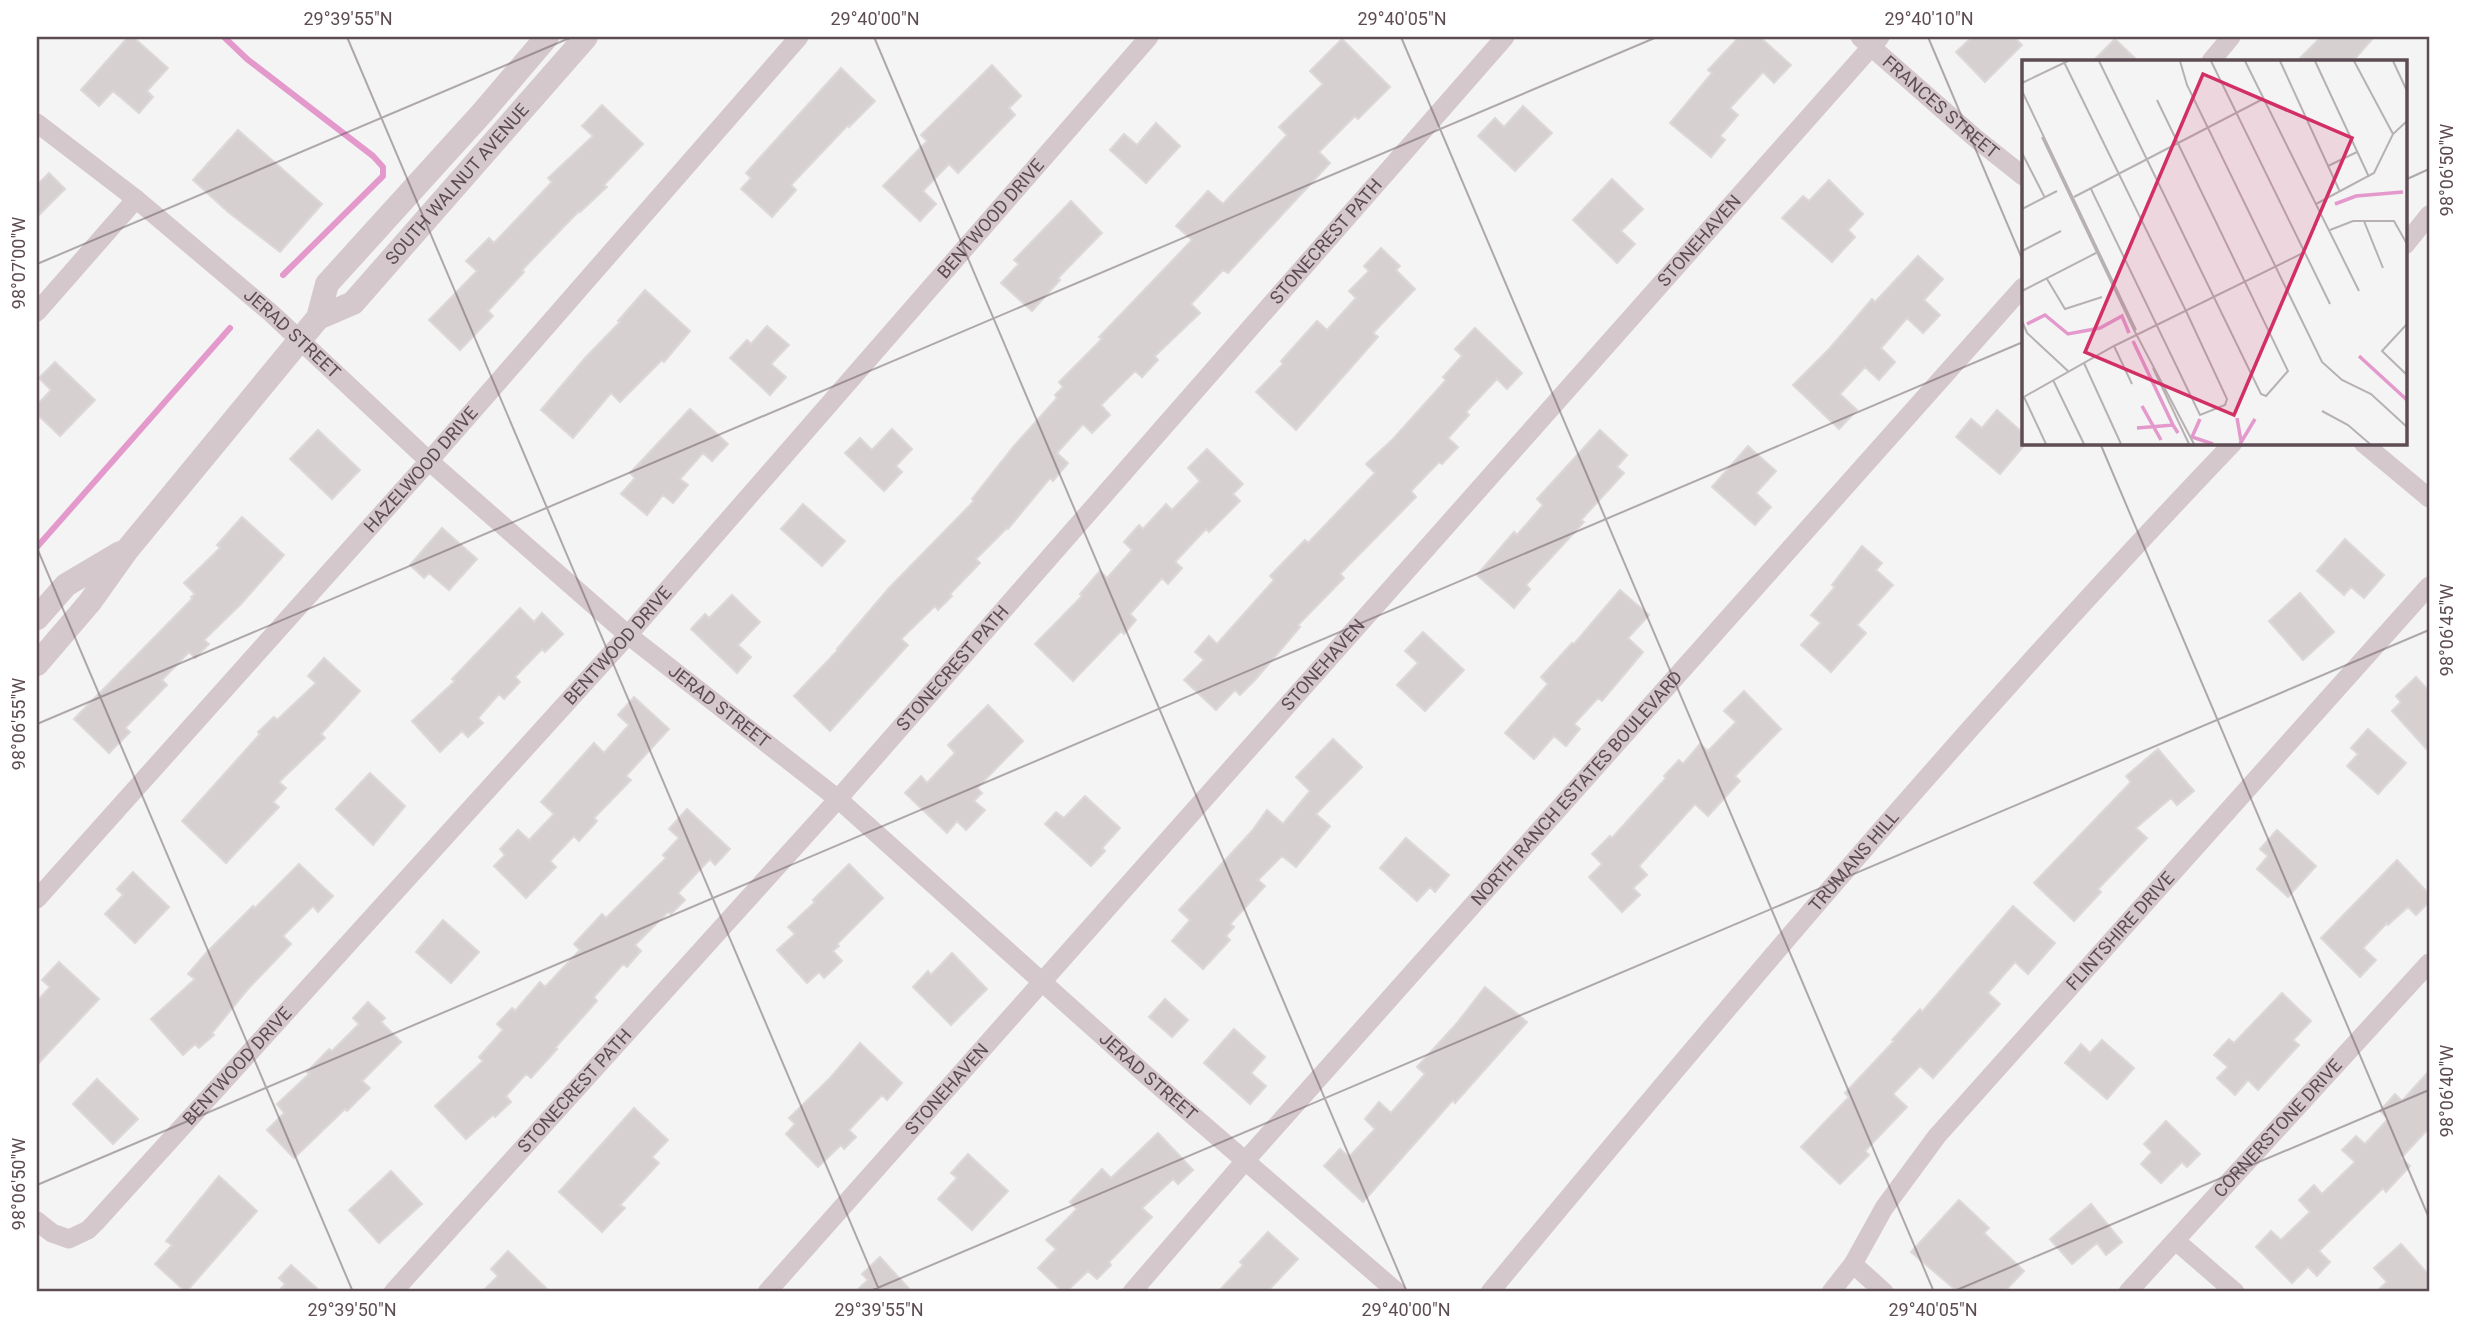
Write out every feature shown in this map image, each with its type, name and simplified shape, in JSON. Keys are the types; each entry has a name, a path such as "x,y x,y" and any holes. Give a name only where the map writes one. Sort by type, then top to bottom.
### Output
{"street":[{"name":"SOUTH WALNUT AVENUE","path":"37,664 318,318 327,284 547,37"},
{"name":"SOUTH WALNUT AVENUE","path":"318,318 353,303 586,37"},
{"name":"HAZELWOOD DRIVE","path":"37,899 429,461 799,37"},
{"name":"BENTWOOD DRIVE","path":"37,1222 52,1233 69,1239 88,1230 95,1223 628,635 1149,37"},
{"name":"STONECREST PATH","path":"393,1292 838,799 1505,37"},
{"path":"2212,60 2231,37"},
{"name":"FRANCES STREET","path":"1871,40 1974,137 2022,175"},
{"name":"STONEHAVEN","path":"767,1292 1871,40"},
{"name":"JERAD STREET","path":"37,123 136,199 300,341 429,461 628,635 838,799 1245,1161 1397,1292"},
{"path":"37,312 136,199"},
{"path":"2406,244 2429,215"},
{"name":"NORTH RANCH ESTATES BOULEVARD","path":"1132,1292 1245,1161 2022,287"},
{"name":"TRUMANS HILL","path":"1489,1292 1650,1099 1889,823 2089,597 2232,444"},
{"path":"2364,444 2429,499"},
{"name":"SOUTH WALNUT AVENUE","path":"37,618 66,584 127,550"},
{"name":"FLINTSHIRE DRIVE","path":"1831,1292 1853,1264 1884,1208 1937,1136 2429,586"},
{"name":"CORNERSTONE DRIVE","path":"2128,1292 2429,963"},
{"path":"2176,1241 2235,1292"},
{"path":"1853,1264 1884,1292"}],"building":[{"path":"128,37 133,37 168,68 147,91 153,97 139,113 113,91 99,106 81,90"},
{"path":"1739,37 1760,37 1791,65 1774,83 1763,72 1730,108 1738,115 1720,136 1725,140 1711,157 1670,123 1712,73 1708,70"},
{"path":"1972,37 2014,37 2022,45 1985,82 1956,52"},
{"path":"2321,37 2374,37 2354,60 2298,60"},
{"path":"1342,39 1390,87 1358,119 1355,116 1319,152 1330,163 1228,273 1223,270 1191,304 1200,313 1155,356 1158,360 1142,377 1135,371 1101,405 1110,415 1092,433 1083,424 1057,453 1068,463 1053,481 1050,478 1008,529 976,559 980,563 950,594 952,596 938,610 935,606 901,639 908,645 830,731 794,696 838,650 889,588 974,501 972,499 1014,446 1057,398 1055,395 1063,387 1059,382 1192,240 1176,226 1208,191 1223,204 1287,135 1279,127 1323,84 1310,71"},
{"path":"2115,39 2137,60 2094,60"},
{"path":"992,65 1021,96 1009,108 1015,115 958,173 949,164 923,191 936,204 920,221 883,186 927,141 921,135"},
{"path":"841,68 875,101 849,127 848,125 791,185 796,190 772,217 741,189 751,178 746,173"},
{"path":"602,105 643,144 604,185 607,187 579,211 522,270 524,272 488,311 493,316 460,350 429,320 477,271 466,261 489,238 494,243 552,182 548,178 593,136 582,126"},
{"path":"1523,106 1552,133 1515,171 1478,136 1495,118 1504,127"},
{"path":"1156,123 1180,146 1146,183 1110,150 1124,134 1137,145"},
{"path":"238,130 322,204 280,252 228,212 193,180"},
{"path":"49,173 65,189 37,217 37,185"},
{"path":"1612,179 1643,209 1621,231 1635,244 1617,263 1573,220"},
{"path":"1829,180 1863,214 1848,230 1855,237 1832,262 1782,218 1803,196 1809,201"},
{"path":"1071,201 1102,233 1058,278 1060,280 1032,311 1001,283 1019,264 1014,260"},
{"path":"1381,248 1400,266 1396,270 1415,289 1373,333 1378,337 1296,430 1256,392 1283,364 1281,361 1317,321 1327,330 1356,298 1349,291 1369,271 1364,266"},
{"path":"1918,256 1943,279 1924,300 1940,315 1923,333 1907,318 1881,348 1895,362 1879,380 1865,367 1840,394 1857,410 1839,429 1793,385 1830,348 1872,299 1875,302"},
{"path":"645,290 690,331 664,362 662,360 620,402 611,393 573,438 541,410"},
{"path":"767,326 789,345 771,364 786,377 770,395 730,358 747,340 751,344"},
{"path":"1475,328 1522,373 1507,389 1497,379 1466,412 1469,415 1448,438 1458,447 1411,491 1416,497 1340,574 1344,578 1298,625 1300,627 1255,680 1240,695 1235,690 1216,710 1184,680 1204,660 1195,652 1209,636 1217,644 1274,580 1270,576 1305,540 1308,543 1375,473 1366,464 1393,439 1446,380 1443,377 1462,356 1455,349"},
{"path":"55,362 95,400 60,436 37,414 37,405 51,390 39,378"},
{"path":"690,409 728,444 712,461 703,453 680,479 688,485 673,503 663,495 647,515 621,494 635,478 630,473"},
{"path":"1997,410 2022,432 2023,447 2000,474 1956,437 1971,419 1982,428"},
{"path":"892,429 912,449 896,466 902,472 884,491 845,453 860,438 872,450"},
{"path":"318,430 360,470 332,499 290,459"},
{"path":"1600,430 1627,455 1617,467 1624,473 1581,520 1584,522 1526,585 1530,589 1514,608 1477,575 1514,532 1517,535 1543,505 1537,499"},
{"path":"1748,446 1776,471 1756,493 1771,507 1755,525 1712,487"},
{"path":"1207,449 1243,484 1233,494 1240,501 1209,532 1206,529 1175,562 1182,568 1168,584 1162,578 1130,614 1136,620 1124,634 1121,631 1073,681 1035,644 1082,596 1080,594 1100,571 1107,578 1132,550 1124,542 1139,525 1143,529 1166,504 1172,510 1200,481 1188,468"},
{"path":"803,504 845,541 822,566 781,529"},
{"path":"242,517 284,555 241,604 204,640 209,644 195,658 189,652 162,680 167,685 125,728 130,732 109,753 74,719 192,599 195,594 184,583 220,548 217,545"},
{"path":"442,528 477,559 449,590 429,573 424,578 410,565"},
{"path":"2345,539 2384,575 2364,598 2351,587 2344,595 2317,571"},
{"path":"1862,546 1882,563 1876,570 1893,585 1857,625 1866,633 1831,672 1801,645 1821,623 1811,615 1835,587 1832,585"},
{"path":"1620,590 1649,615 1628,638 1643,652 1602,701 1598,698 1574,724 1580,729 1566,746 1554,736 1534,759 1505,733 1548,684 1541,677 1572,643 1574,644"},
{"path":"2300,593 2334,632 2303,660 2269,621"},
{"path":"732,595 760,622 738,645 751,657 737,673 691,629 705,614 709,618"},
{"path":"520,608 534,622 542,613 563,634 545,652 542,649 515,677 520,682 504,699 499,694 478,718 483,723 468,737 462,731 440,752 412,721 455,681 452,679"},
{"path":"1423,632 1464,670 1425,711 1397,685 1418,663 1405,651"},
{"path":"324,658 360,691 321,734 325,738 279,782 286,788 273,802 279,807 226,863 182,821 260,734 258,732 274,717 277,720 316,683 308,676"},
{"path":"2416,677 2429,691 2429,752 2392,711 2401,702 2396,696"},
{"path":"1744,691 1781,729 1735,776 1740,781 1708,816 1695,804 1639,866 1647,875 1633,888 1640,895 1622,912 1589,877 1602,864 1592,854 1610,836 1612,838 1679,760 1683,764 1700,744 1708,751 1736,722 1724,711"},
{"path":"634,697 669,729 626,776 631,780 594,818 597,821 579,841 574,836 550,861 556,867 526,898 494,866 505,855 500,849 518,830 529,840 554,814 541,802 594,743 604,753 629,725 618,715"},
{"path":"988,705 1023,741 977,788 982,793 974,801 985,810 966,830 957,821 947,833 905,793 921,776 927,783 955,753 948,745"},
{"path":"2368,729 2406,763 2378,794 2347,766 2358,754 2351,748"},
{"path":"1333,739 1362,767 1316,814 1330,826 1296,867 1282,856 1258,880 1265,886 1230,924 1234,927 1226,936 1230,940 1203,969 1172,941 1190,920 1179,910 1252,831 1267,810 1283,824 1310,791 1296,777"},
{"path":"2158,749 2194,791 2177,805 2171,798 2136,828 2147,838 2098,889 2101,892 2074,921 2034,883 2131,782 2126,776"},
{"path":"370,773 405,806 373,845 336,809"},
{"path":"1085,796 1120,828 1102,848 1105,851 1091,866 1045,824 1056,812 1064,818"},
{"path":"687,809 730,849 715,865 710,859 678,893 685,900 671,914 668,912 635,945 641,951 627,967 623,964 594,997 597,1001 555,1048 557,1049 531,1078 526,1074 506,1096 511,1102 466,1139 435,1106 483,1061 479,1057 503,1030 497,1024 512,1008 515,1011 540,982 545,987 580,950 574,944 602,914 606,918 666,858 663,855 679,838 669,829"},
{"path":"2277,830 2316,866 2288,897 2257,869 2268,856 2260,849"},
{"path":"1406,838 1449,875 1435,892 1430,887 1417,901 1380,868"},
{"path":"2397,860 2429,894 2429,902 2416,915 2408,907 2388,925 2387,923 2363,948 2376,960 2360,977 2321,938"},
{"path":"299,864 333,896 318,912 313,906 283,936 291,944 248,989 212,1033 214,1035 199,1048 195,1044 183,1055 151,1019 195,979 188,974 207,952"},
{"path":"849,864 883,898 837,944 839,946 833,951 842,961 824,978 819,972 807,983 777,950 795,934 788,927"},
{"path":"133,872 169,907 135,943 105,914 123,895 117,889"},
{"path":"2013,906 2055,943 2028,974 2015,962 1988,993 2000,1004 1933,1078 1920,1066 1893,1094 1907,1107 1865,1151 1869,1155 1840,1184 1801,1147 1849,1097 1845,1093 1920,1009 1922,1012"},
{"path":"443,920 479,952 451,983 416,952"},
{"path":"952,953 987,989 951,1025 913,987 928,971 931,975"},
{"path":"59,962 99,999 37,1065 37,1001 50,987 42,980"},
{"path":"1485,987 1527,1022 1455,1103 1453,1100 1363,1202 1324,1166 1340,1149 1349,1157 1375,1129 1365,1119 1379,1102 1391,1113 1425,1074 1417,1067"},
{"path":"2282,993 2311,1021 2293,1040 2299,1045 2258,1090 2248,1080 2235,1095 2217,1078 2228,1067 2214,1055 2229,1039 2234,1043"},
{"path":"1165,999 1188,1020 1172,1037 1149,1017"},
{"path":"368,1002 385,1018 381,1022 401,1042 362,1081 370,1088 294,1158 267,1130 284,1113 277,1104 309,1074 307,1072 329,1049 332,1051 359,1024 353,1018"},
{"path":"1234,1029 1265,1057 1251,1073 1266,1086 1250,1104 1204,1063"},
{"path":"2102,1040 2134,1068 2107,1099 2065,1063 2081,1044 2090,1053"},
{"path":"860,1043 902,1083 887,1100 882,1095 849,1130 856,1137 844,1149 841,1145 818,1167 786,1134 795,1124 789,1118 830,1078"},
{"path":"2429,1071 2429,1128 2401,1158 2410,1166 2386,1192 2383,1188 2319,1251 2330,1262 2317,1276 2308,1267 2292,1283 2256,1247 2271,1231 2281,1240 2310,1212 2299,1200 2314,1185 2322,1194 2355,1162 2342,1150 2356,1136 2365,1144 2388,1119 2380,1111 2395,1094 2402,1101"},
{"path":"97,1079 138,1119 113,1144 73,1104"},
{"path":"634,1108 668,1140 652,1157 659,1163 620,1205 625,1208 602,1232 559,1192"},
{"path":"2166,1121 2200,1154 2187,1167 2182,1162 2161,1183 2141,1164 2152,1152 2144,1144"},
{"path":"1158,1133 1193,1170 1178,1184 1173,1179 1142,1208 1152,1217 1109,1262 1111,1265 1097,1279 1088,1271 1063,1292 1038,1268 1056,1249 1046,1240 1077,1209 1070,1202 1102,1169 1111,1178"},
{"path":"968,1154 1008,1191 972,1230 938,1199 957,1178 951,1173"},
{"path":"391,1171 422,1204 379,1243 349,1210"},
{"path":"219,1176 257,1211 186,1292 155,1264 172,1245 166,1241"},
{"path":"1959,1200 1989,1228 1984,1233 2024,1271 2004,1292 1958,1292 1911,1252"},
{"path":"2091,1204 2122,1242 2106,1255 2097,1243 2072,1264 2050,1239"},
{"path":"1268,1232 1298,1259 1267,1292 1218,1292 1243,1265 1240,1262"},
{"path":"2401,1244 2429,1275 2429,1292 2376,1292 2387,1282 2374,1268"},
{"path":"508,1251 550,1292 482,1292 498,1276 491,1269"},
{"path":"880,1257 912,1292 855,1292 868,1280 862,1274"},
{"path":"291,1265 321,1292 278,1292 285,1284 279,1278"}],"waterway":[{"path":"224,37 247,59 373,156 383,167 383,176 283,275"},
{"path":"37,547 230,328"}]}
